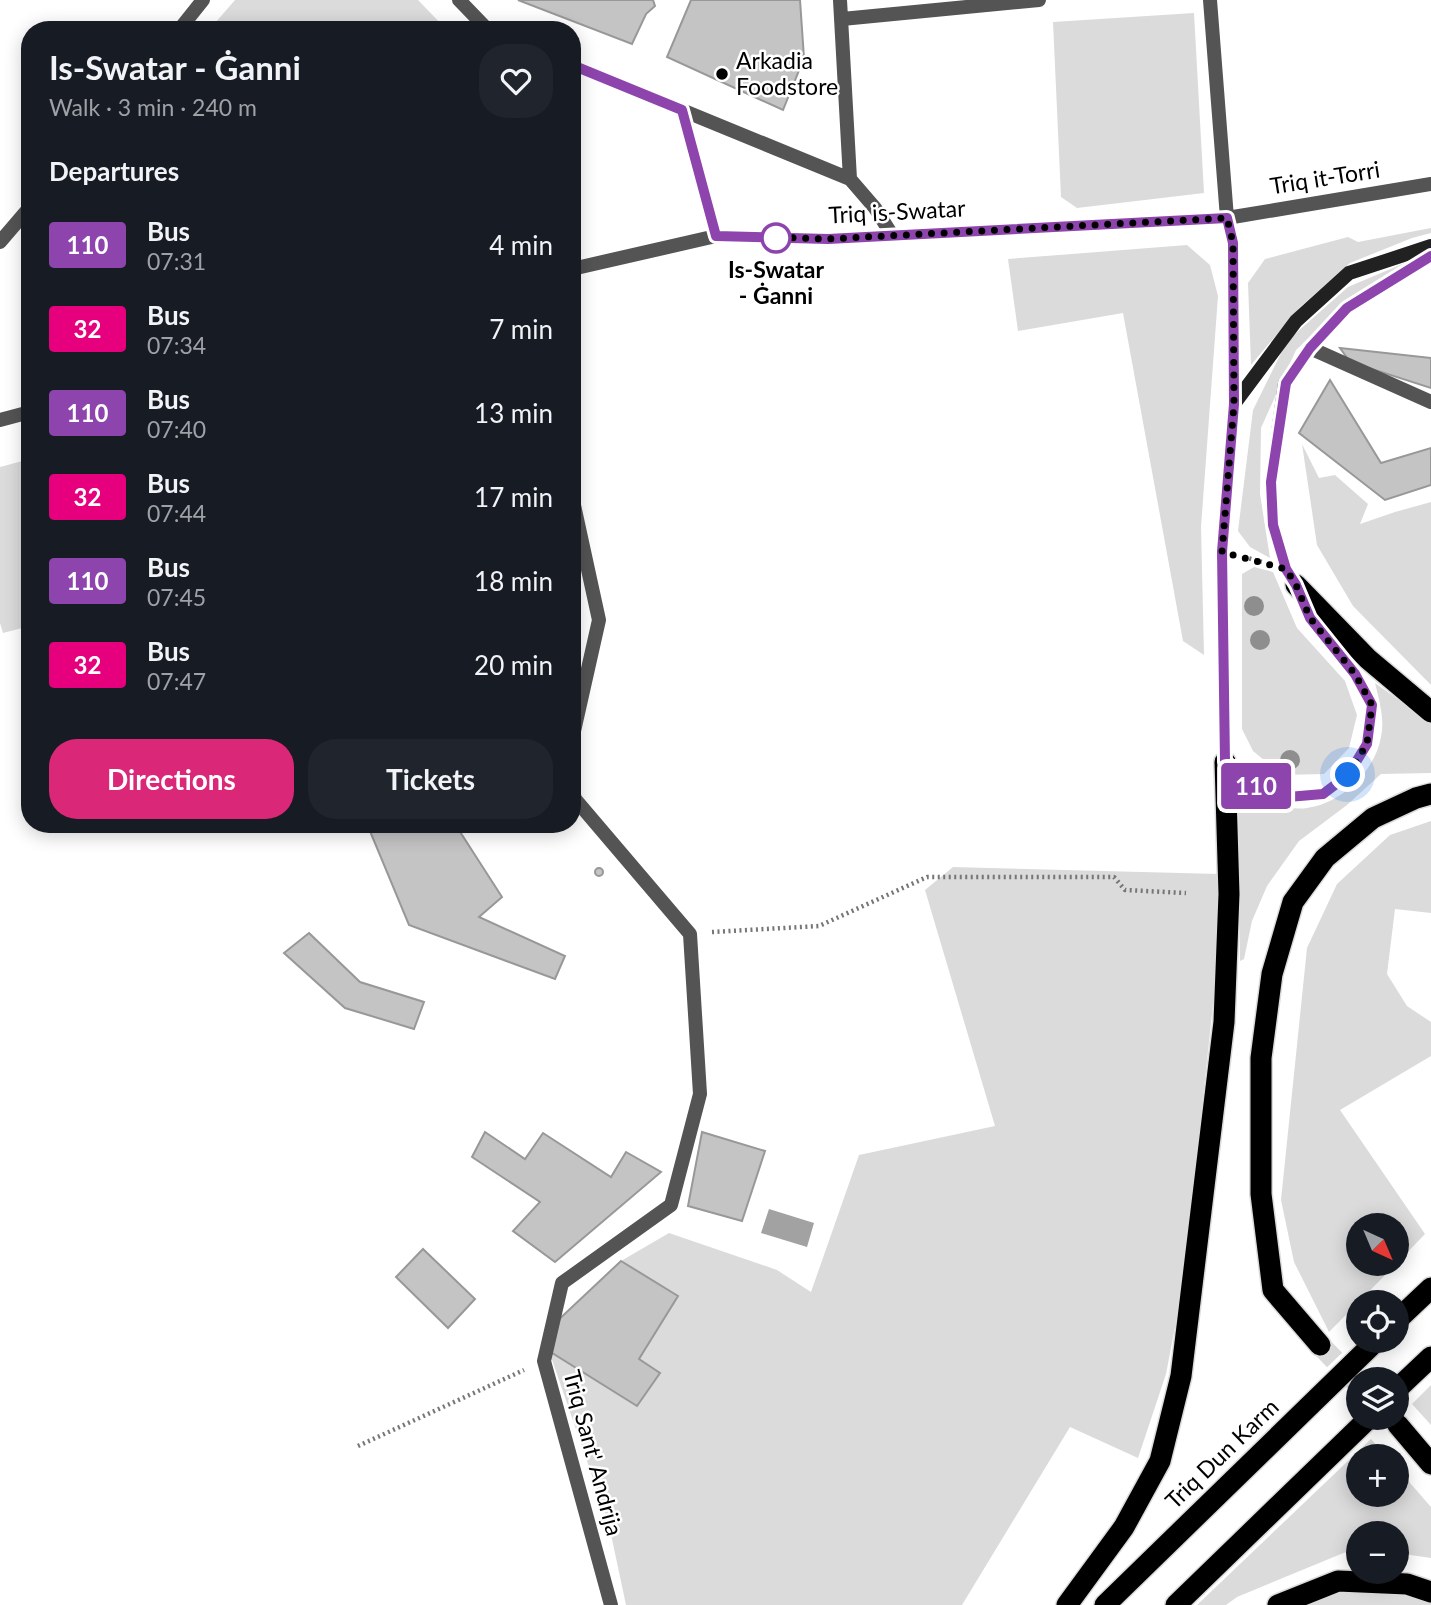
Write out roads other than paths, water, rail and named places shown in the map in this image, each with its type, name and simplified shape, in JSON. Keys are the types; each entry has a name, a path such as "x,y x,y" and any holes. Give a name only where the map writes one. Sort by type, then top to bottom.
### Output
{"highway":[{"path":"1291,577 1368,659 1431,712"},
{"path":"1067,1605 1124,1527 1160,1461 1181,1376 1224,1022 1229,894 1225,762"},
{"path":"1320,1345 1273,1290 1261,1194 1261,1058 1272,974 1293,902 1325,858 1373,818 1426,798"},
{"path":"1409,1308 1430,1288"},
{"name":"Triq Dun Karm","path":"1105,1605 1364,1353"},
{"path":"1409,1378 1431,1357"},
{"path":"1176,1605 1356,1430"},
{"path":"1401,1430 1431,1464"},
{"path":"1278,1605 1338,1581 1407,1584 1431,1592"}],"main road":[{"path":"1227,218 1233,243 1234,404 1222,552 1225,762 1258,787 1288,797 1323,794 1348,775 1367,744 1372,705 1355,674 1310,618 1291,577 1273,525 1271,482 1286,383 1310,348 1347,308 1431,256"},
{"path":"1234,404 1296,321 1349,273 1431,246"}],"street":[{"path":"186,21 204,0"},
{"path":"459,0 479,21"},
{"path":"840,0 850,178"},
{"path":"842,19 1039,0"},
{"path":"1210,0 1227,218"},
{"path":"581,69 850,178 875,208 892,235"},
{"path":"682,110 716,236"},
{"name":"Triq it-Torri","path":"1227,218 1431,184"},
{"path":"0,242 21,218"},
{"name":"Triq is-Swatar","path":"581,267 716,236 828,239 1227,218"},
{"path":"1310,348 1431,402"},
{"path":"0,420 21,414"},
{"path":"581,537 599,620 581,691"},
{"name":"Triq Sant' Andrija","path":"581,806 690,934 700,1094 671,1205 562,1283 544,1362 611,1605"}],"tunnel":[{"path":"1320,1345 1346,1372"}],"place":[{"name":"Arkadia Foodstore","path":"722,74"},
{"name":"Is-Swatar - Ġanni","path":"776,238"}]}
